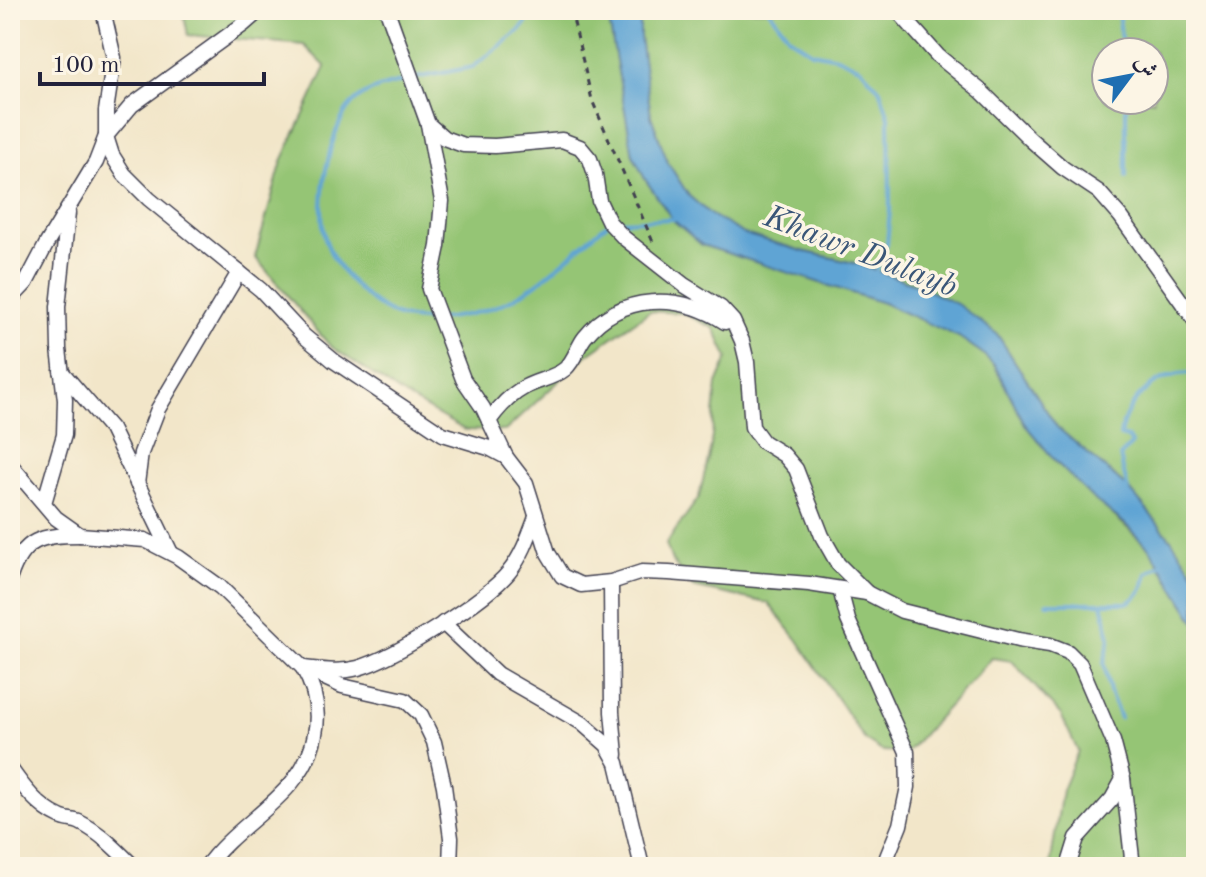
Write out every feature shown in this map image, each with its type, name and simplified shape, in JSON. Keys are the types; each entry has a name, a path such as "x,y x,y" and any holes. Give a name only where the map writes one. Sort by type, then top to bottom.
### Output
{"street":[{"path":"103,10 114,58 106,111 106,136 124,174 149,199 261,290 304,336 385,398 443,434 489,448 506,457"},
{"path":"10,300 26,283 96,162 106,136 132,105 260,10"},
{"path":"387,10 428,124 442,201 438,246 429,289 463,379 489,421 506,457 526,483 548,553 562,576 581,585 611,582 642,572 669,573 809,584 867,593"},
{"path":"897,10 938,56 981,91 1030,139 1063,168 1099,192 1121,217 1196,322"},
{"path":"428,124 444,138 463,145 495,146 562,140 580,147 590,159 599,201 609,222 624,238 721,308 736,328 747,362 752,427 763,442 784,455 796,469 822,536 838,564 867,593 902,611 1050,645 1068,652 1080,664 1113,741 1123,779 1133,867"},
{"path":"44,503 64,435 65,400 58,307 69,205"},
{"path":"137,484 141,453 158,409 239,272"},
{"path":"489,421 502,404 525,387 564,369 582,340 598,323 620,308 648,301 675,302 710,312 736,328"},
{"path":"61,371 111,429 171,553"},
{"path":"10,464 56,518 80,535"},
{"path":"303,668 332,672 357,668 386,657 443,623 492,589 510,572 527,544 536,517"},
{"path":"10,577 20,554 30,543 52,535 145,540 171,553 220,587 303,668 312,683 319,715 312,753 293,783 218,850 206,867"},
{"path":"611,582 612,712 617,763 642,867"},
{"path":"840,589 848,620 907,752 908,787 900,825 887,857 887,867"},
{"path":"443,623 497,674 582,723 607,745 617,763"},
{"path":"303,668 342,686 405,700 421,715 434,742 444,786 451,838 450,867"},
{"path":"10,768 22,786 46,809 61,818 77,821 107,841 134,867"},
{"path":"1068,867 1077,838 1112,799 1123,779"}],"path":[{"path":"571,10 592,100 667,271"}],"green space":[{"path":"183,10 607,10 633,155 673,220 702,245 883,303 959,337 995,366 1026,426 1058,464 1150,549 1196,623 1196,867 1050,867 1062,790 1078,751 1061,715 1012,661 992,658 907,752 882,751 865,740 797,639 768,603 693,587 672,561 666,544 699,497 711,446 717,384 728,358 714,328 683,313 650,311 587,355 505,431 465,430 408,398 330,346 255,257 282,161 326,67 304,45 188,35"},
{"path":"640,10 1196,10 1196,576 1171,539 1130,490 1057,427 997,334 915,284 859,264 744,234 711,215 689,196 668,163 651,116 640,37"}],"water":[{"path":"607,10 640,10 640,37 651,116 668,163 689,196 711,215 744,234 858,264 915,284 957,304 997,334 1057,427 1130,490 1171,539 1196,576 1196,623 1150,549 1092,498 1026,426 995,366 982,353 959,337 883,303 702,245 673,220 633,155"}],"waterway":[{"path":"416,78 473,67 519,31 537,10"},
{"name":"Khawr Dulayb","path":"769,10 789,37 812,52 837,57 861,68 880,90 889,117 890,210 887,244 875,274"},
{"path":"1118,10 1121,36"},
{"path":"408,80 371,91 352,104 336,133 325,174 324,236 340,268 372,301 397,316 421,320 485,310 533,286 607,224"},
{"path":"1126,116 1126,177"},
{"path":"616,221 674,219"},
{"path":"1129,495 1120,456 1132,444 1128,438 1120,436 1129,411 1137,399 1158,382 1170,376 1196,374"},
{"path":"1047,603 1127,603 1141,591 1147,573 1164,563"},
{"path":"1102,603 1110,638 1104,663 1120,718"}]}
